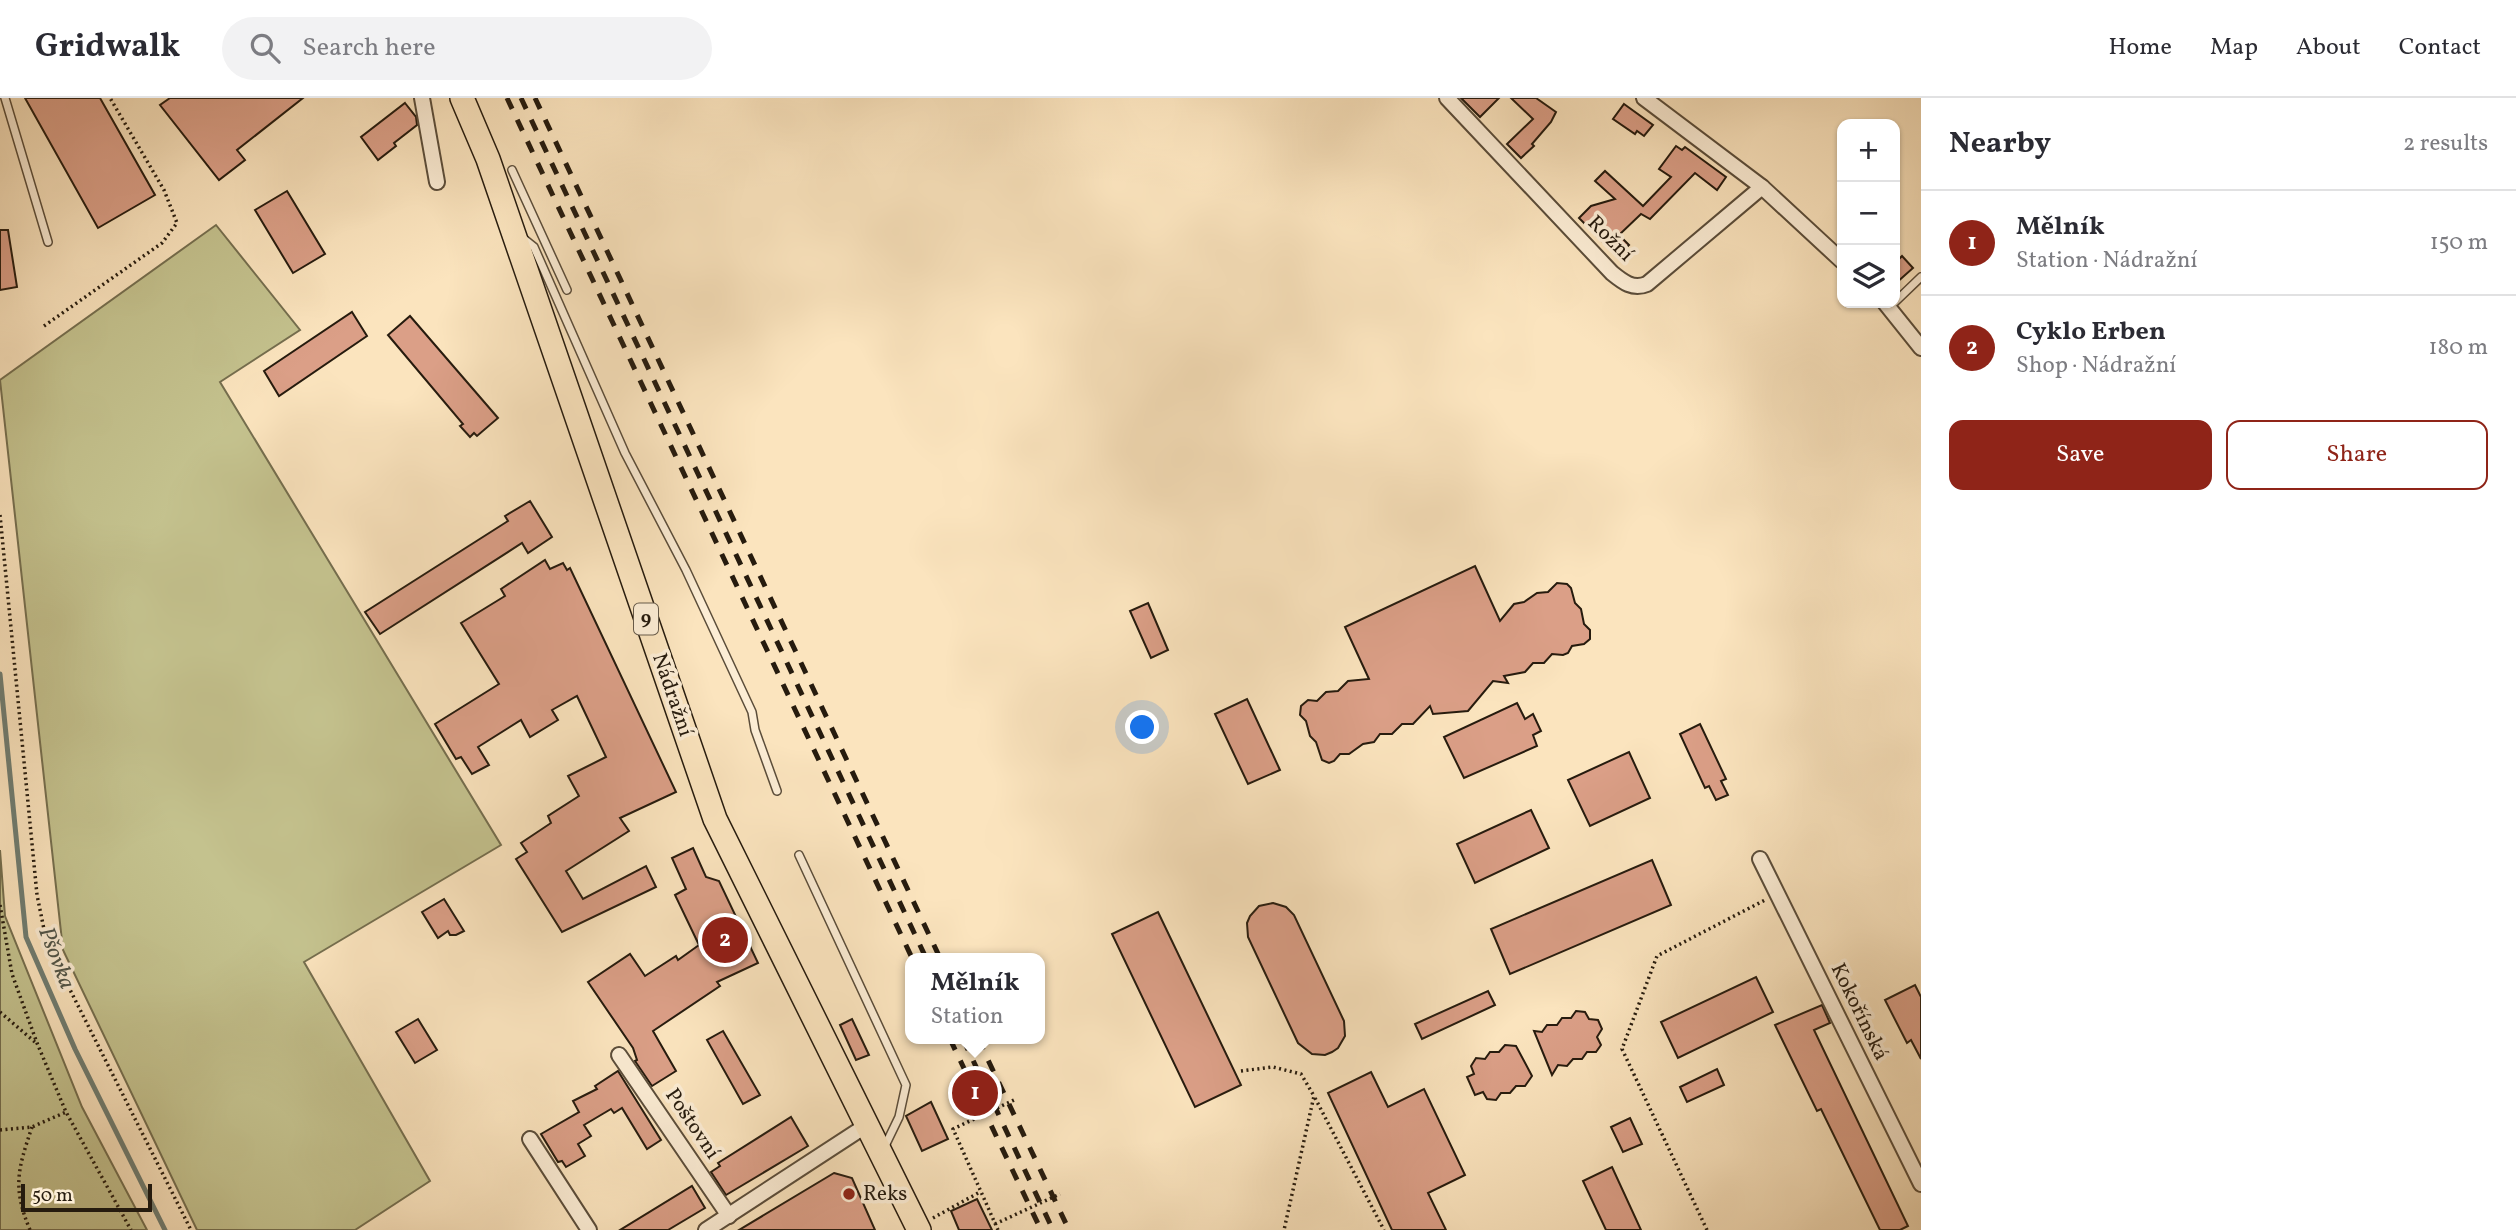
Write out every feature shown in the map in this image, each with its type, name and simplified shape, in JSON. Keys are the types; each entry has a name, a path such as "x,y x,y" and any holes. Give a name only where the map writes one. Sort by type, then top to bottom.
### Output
{"main road":[{"name":"Nádražní","path":"462,98 488,159 715,819 881,1154 925,1225"}],"street":[{"path":"422,98 437,182"},
{"name":"Rožní","path":"1447,98 1612,273 1632,286 1647,284 1762,187"},
{"path":"1644,98 1762,187 1837,256"},
{"path":"1894,308 1921,348"},
{"name":"Kokořínská","path":"1760,859 1921,1184"},
{"name":"Poštovní","path":"619,1055 729,1216"},
{"path":"706,1230 867,1125"},
{"path":"530,1139 589,1230"}],"lane":[{"path":"5,98 48,242"},
{"path":"512,170 567,290"},
{"path":"512,231 536,221"},
{"path":"512,231 534,247 625,453 685,570 752,712 755,730 777,791"},
{"path":"1900,295 1921,277"},
{"path":"799,855 906,1085 899,1117 881,1154"}],"path":[{"path":"44,326 162,243 177,223 164,190 110,98"},
{"path":"0,515 37,895 47,944 191,1230"},
{"path":"1707,1230 1622,1049 1657,956 1777,894"},
{"path":"0,905 12,974 37,1044 66,1112 131,1230"},
{"path":"0,1012 37,1044"},
{"path":"1241,1070 1273,1067 1301,1074 1384,1230"},
{"path":"1284,1230 1314,1096"},
{"path":"998,1230 953,1129 1014,1100"},
{"path":"0,1130 32,1127 66,1112"},
{"path":"30,1230 18,1196 21,1159 32,1127"},
{"path":"925,1225 980,1192"},
{"path":"995,1224 1060,1195"}],"shaded area":[{"path":"216,225 300,330 220,382 501,845 304,962 430,1181 355,1230 197,1230 63,950 0,380"},
{"path":"0,850 5,916 82,1107 147,1230 0,1230"}],"building":[{"path":"25,98 100,98 155,195 98,228"},
{"path":"170,98 303,98 237,150 245,160 219,180 160,105"},
{"path":"1461,98 1499,98 1480,117"},
{"path":"1511,98 1536,98 1556,112 1532,144 1534,146 1521,158 1507,144 1533,119"},
{"path":"405,103 416,117 417,125 378,160 361,137"},
{"path":"1624,104 1653,125 1644,136 1637,131 1635,134 1613,119"},
{"path":"1676,146 1682,150 1685,147 1726,177 1717,190 1695,173 1650,219 1641,214 1619,235 1629,245 1617,256 1579,218 1591,206 1615,199 1595,181 1605,171 1643,206 1671,177 1659,169"},
{"path":"287,191 325,254 293,273 255,210"},
{"path":"0,230 8,230 17,287 0,290"},
{"path":"1902,256 1913,268 1900,280"},
{"path":"352,312 367,336 279,396 264,371"},
{"path":"410,316 498,418 477,436 474,433 470,437 460,426 463,424 388,335"},
{"path":"530,501 552,537 528,553 522,543 380,634 365,612 508,521 505,516"},
{"path":"545,560 550,569 563,563 567,570 570,568 676,792 620,818 629,831 566,871 583,899 646,866 656,887 562,932 516,859 527,852 521,843 551,823 548,816 579,796 568,776 606,757 577,696 552,710 558,720 530,737 521,720 478,747 489,765 472,774 461,757 456,759 435,724 499,684 461,623 505,596 501,589"},
{"path":"1475,566 1500,621 1514,604 1524,602 1537,593 1548,592 1557,583 1567,584 1571,588 1575,603 1581,609 1584,624 1590,630 1590,639 1584,644 1572,646 1568,653 1552,654 1544,663 1533,663 1525,672 1504,676 1508,683 1493,681 1468,711 1433,714 1430,706 1413,724 1402,724 1392,734 1380,734 1374,742 1363,744 1349,754 1340,754 1329,763 1322,760 1306,721 1300,715 1301,706 1308,700 1317,701 1326,692 1338,691 1348,681 1369,679 1345,627"},
{"path":"1148,603 1168,650 1151,658 1130,611"},
{"path":"1247,699 1280,770 1248,784 1215,714"},
{"path":"1517,703 1525,719 1533,714 1541,731 1533,735 1537,746 1464,778 1444,737"},
{"path":"1700,724 1726,779 1721,781 1728,795 1716,800 1709,786 1705,788 1680,734"},
{"path":"1629,752 1650,798 1590,826 1568,780"},
{"path":"1531,810 1549,848 1475,883 1457,844"},
{"path":"693,848 706,877 719,881 758,963 717,982 720,986 653,1031 676,1071 652,1086 635,1061 637,1060 633,1048 588,982 630,954 645,976 676,956 678,960 699,945 675,895 686,889 672,858"},
{"path":"1652,860 1671,905 1510,974 1491,929"},
{"path":"444,899 464,931 450,935 448,931 438,938 422,912"},
{"path":"1273,903 1286,907 1294,915 1344,1021 1345,1036 1338,1048 1325,1055 1312,1054 1298,1043 1248,937 1247,923 1250,916 1259,906"},
{"path":"1158,912 1241,1085 1195,1107 1112,934"},
{"path":"1756,977 1773,1012 1678,1058 1661,1022"},
{"path":"1915,985 1921,997 1921,1059 1911,1040 1907,1043 1885,1000"},
{"path":"1488,991 1495,1005 1422,1039 1415,1024"},
{"path":"1822,1005 1830,1023 1814,1030 1908,1226 1900,1230 1880,1230 1821,1109 1817,1111 1775,1025"},
{"path":"1576,1011 1585,1012 1589,1019 1598,1020 1602,1029 1597,1037 1601,1045 1596,1052 1587,1052 1582,1059 1573,1059 1567,1066 1558,1065 1552,1075 1534,1031 1542,1032 1547,1025 1557,1025 1562,1018 1571,1018"},
{"path":"418,1019 437,1050 415,1063 396,1032"},
{"path":"852,1019 869,1055 856,1060 840,1025"},
{"path":"723,1031 760,1095 743,1104 707,1040"},
{"path":"1505,1045 1516,1046 1532,1076 1525,1086 1516,1086 1510,1093 1501,1093 1496,1100 1487,1099 1483,1092 1475,1095 1467,1077 1474,1074 1471,1066 1476,1058 1485,1059 1490,1052 1499,1052"},
{"path":"1717,1069 1724,1085 1687,1102 1680,1087"},
{"path":"618,1071 661,1140 647,1149 622,1108 614,1113 611,1109 584,1125 591,1136 578,1144 585,1156 566,1167 562,1161 558,1162 541,1134 579,1112 573,1101 597,1089 595,1086"},
{"path":"1371,1072 1388,1107 1424,1089 1465,1175 1428,1193 1446,1230 1392,1230 1328,1093"},
{"path":"931,1102 948,1139 922,1151 906,1116"},
{"path":"791,1117 808,1146 726,1195 711,1172 720,1166 718,1163"},
{"path":"1630,1118 1642,1144 1623,1152 1611,1127"},
{"path":"1612,1167 1641,1230 1606,1230 1583,1181"},
{"path":"834,1173 852,1178 875,1230 739,1230"},
{"path":"692,1186 705,1208 668,1230 620,1230"},
{"path":"977,1199 992,1230 959,1230 951,1211"}],"waterway":[{"name":"Pšovka","path":"0,674 26,937 75,1049 165,1230"}],"railway":[{"path":"507,98 910,953"},
{"path":"521,98 924,953"},
{"path":"535,98 938,953"},
{"path":"952,1044 1041,1230"},
{"path":"965,1044 1053,1230"},
{"path":"980,1044 1069,1230"}],"place":[{"name":"Cyklo Erben","path":"725,940"},
{"name":"Mělník","path":"975,1093"},
{"name":"Reks","path":"849,1194"}]}
